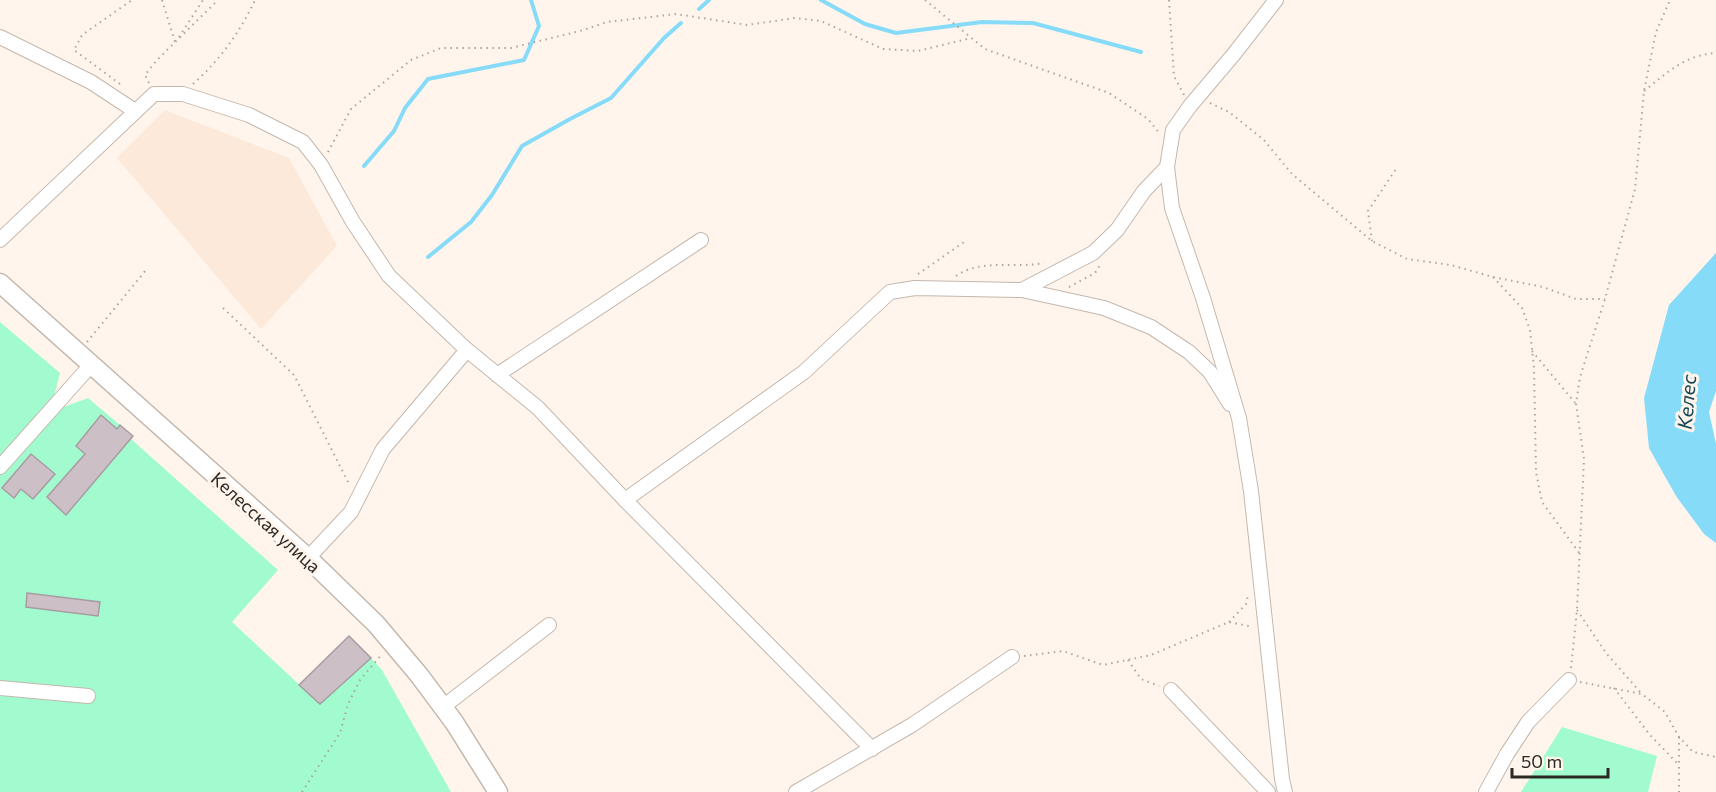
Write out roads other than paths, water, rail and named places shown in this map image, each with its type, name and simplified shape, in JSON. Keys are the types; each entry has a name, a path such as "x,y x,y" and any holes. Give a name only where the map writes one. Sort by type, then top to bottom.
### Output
{"main road":[{"name":"Келесская улица","path":"0,283 308,558 376,624 443,707 498,792"}],"street":[{"path":"1276,0 1234,54 1193,101 1173,130 1167,167 1172,208 1203,298 1239,418 1251,491 1285,792"},
{"path":"0,37 91,82 145,102"},
{"path":"0,240 145,102 183,94 249,115 303,142 321,165 353,222 389,276 466,350 538,408 625,500 872,748"},
{"path":"1022,290 1093,253 1117,230 1144,191 1167,167"},
{"path":"497,375 701,240"},
{"path":"625,500 804,372 890,292 915,288 1022,290 1104,308 1151,327 1189,352 1210,372 1239,418"},
{"path":"308,558 351,512 383,449 466,350"},
{"path":"0,467 85,359"},
{"path":"443,707 549,625"},
{"path":"796,792 912,724 1012,657"},
{"path":"1486,792 1528,722 1569,680"},
{"path":"0,688 88,696"},
{"path":"1172,690 1268,792"}],"water":[{"name":"Келес","path":"1716,253 1716,391 1709,412 1716,444 1716,543 1704,534 1676,496 1649,448 1644,398 1669,305"}],"waterway":[{"path":"364,166 394,131 405,108 428,79 524,60 539,26 531,0"},
{"path":"699,9 709,0"},
{"path":"821,0 865,24 896,33 982,22 1033,23 1141,52"},
{"path":"428,257 471,222 492,195 522,146 611,98 664,38 681,23"}]}
